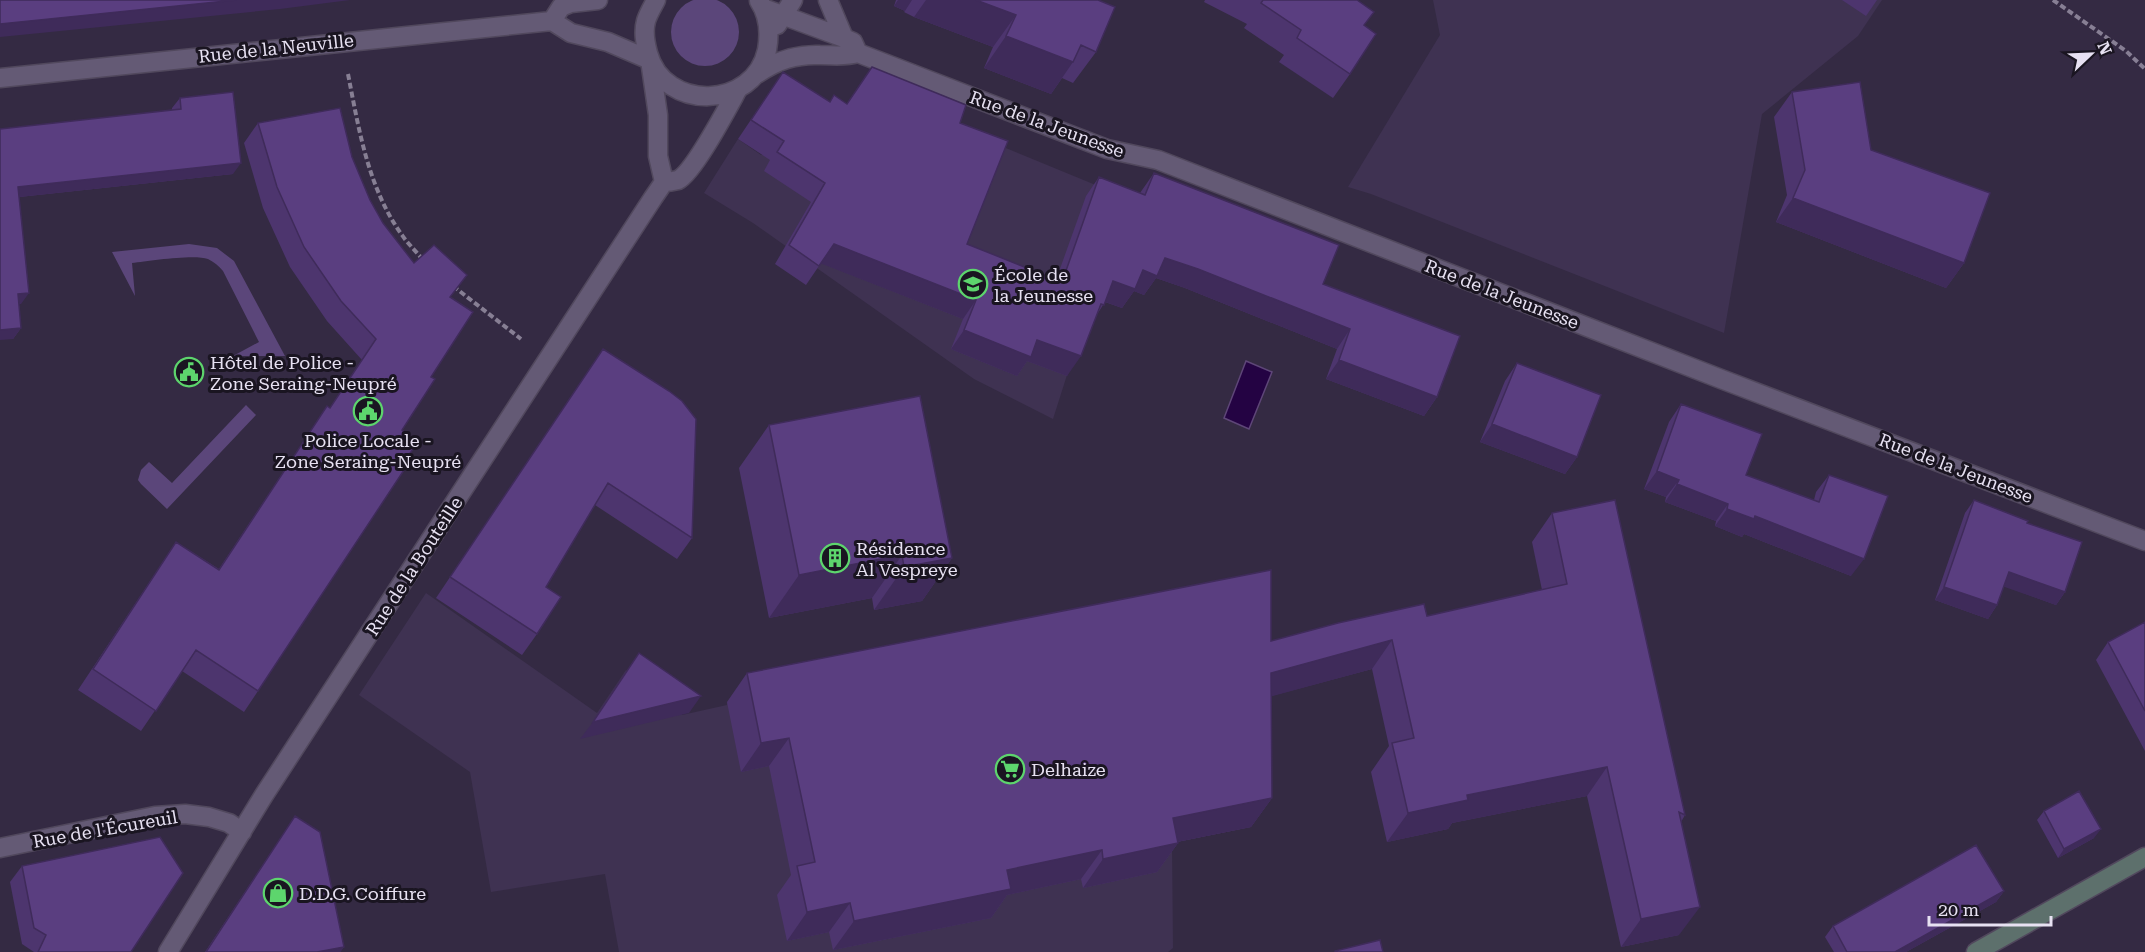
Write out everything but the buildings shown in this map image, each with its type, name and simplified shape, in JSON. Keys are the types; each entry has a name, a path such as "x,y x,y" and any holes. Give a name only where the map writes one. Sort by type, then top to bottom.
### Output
{"street":[{"path":"596,0 571,3 561,7 552,21 570,33 608,42 650,60 661,78 677,90 698,97 718,96 738,89"},
{"path":"656,0 646,20 644,40 650,60 658,115 658,156 664,182 678,180 689,170 738,89 754,75 765,57 769,36 793,0"},
{"path":"828,0 844,38"},
{"path":"760,4 769,36"},
{"name":"Rue de la Jeunesse","path":"760,4 784,16 853,42 858,52 1107,150 1158,160 2145,541"},
{"name":"Rue de la Neuville","path":"0,78 552,21"},
{"name":"Rue de la Jeunesse","path":"754,75 769,65 794,56 849,56 858,52"},
{"name":"Rue de la Bouteille","path":"168,952 264,795 664,182"},
{"name":"Rue de l'Écureuil","path":"0,848 155,816 185,814 210,817 242,832"},
{"path":"1976,952 2145,857"}],"path":[{"path":"2053,0 2126,51 2145,69"},
{"path":"348,74 360,136 369,169 382,201 402,234 431,267"},
{"path":"449,283 521,339"}],"shaded area":[{"path":"705,-2 718,1 729,8 736,19 739,32 736,45 729,56 718,63 705,66 692,63 681,56 674,45 671,32 674,19 681,8 692,1"},
{"path":"1433,0 1882,0 1858,36 1762,114 1724,333 1348,187 1440,35"},
{"name":"École de la Jeunesse","path":"952,126 1137,202 1067,375 1053,419 974,379 753,223 704,193 738,139 761,155"},
{"path":"189,244 217,248 234,261 285,356 233,356 259,342 223,271 212,261 193,257 132,263 135,296 112,252"},
{"path":"1246,361 1272,372 1249,429 1224,418"},
{"path":"246,405 256,415 167,509 138,480 141,470 149,462 172,483"},
{"path":"426,593 597,713 626,670 679,707 682,715 727,705 727,702 1251,827 1172,843 1173,948 1168,952 619,952 605,874 491,892 470,772 359,695"}],"place":[{"name":"École de la Jeunesse","path":"973,284"},
{"name":"Hôtel de Police - Zone Seraing-Neupré","path":"189,372"},
{"name":"Police Locale - Zone Seraing-Neupré","path":"368,411"},
{"name":"Résidence Al Vespreye","path":"835,558"},
{"name":"Delhaize","path":"1010,769"},
{"name":"D.D.G. Coiffure","path":"278,893"}]}
